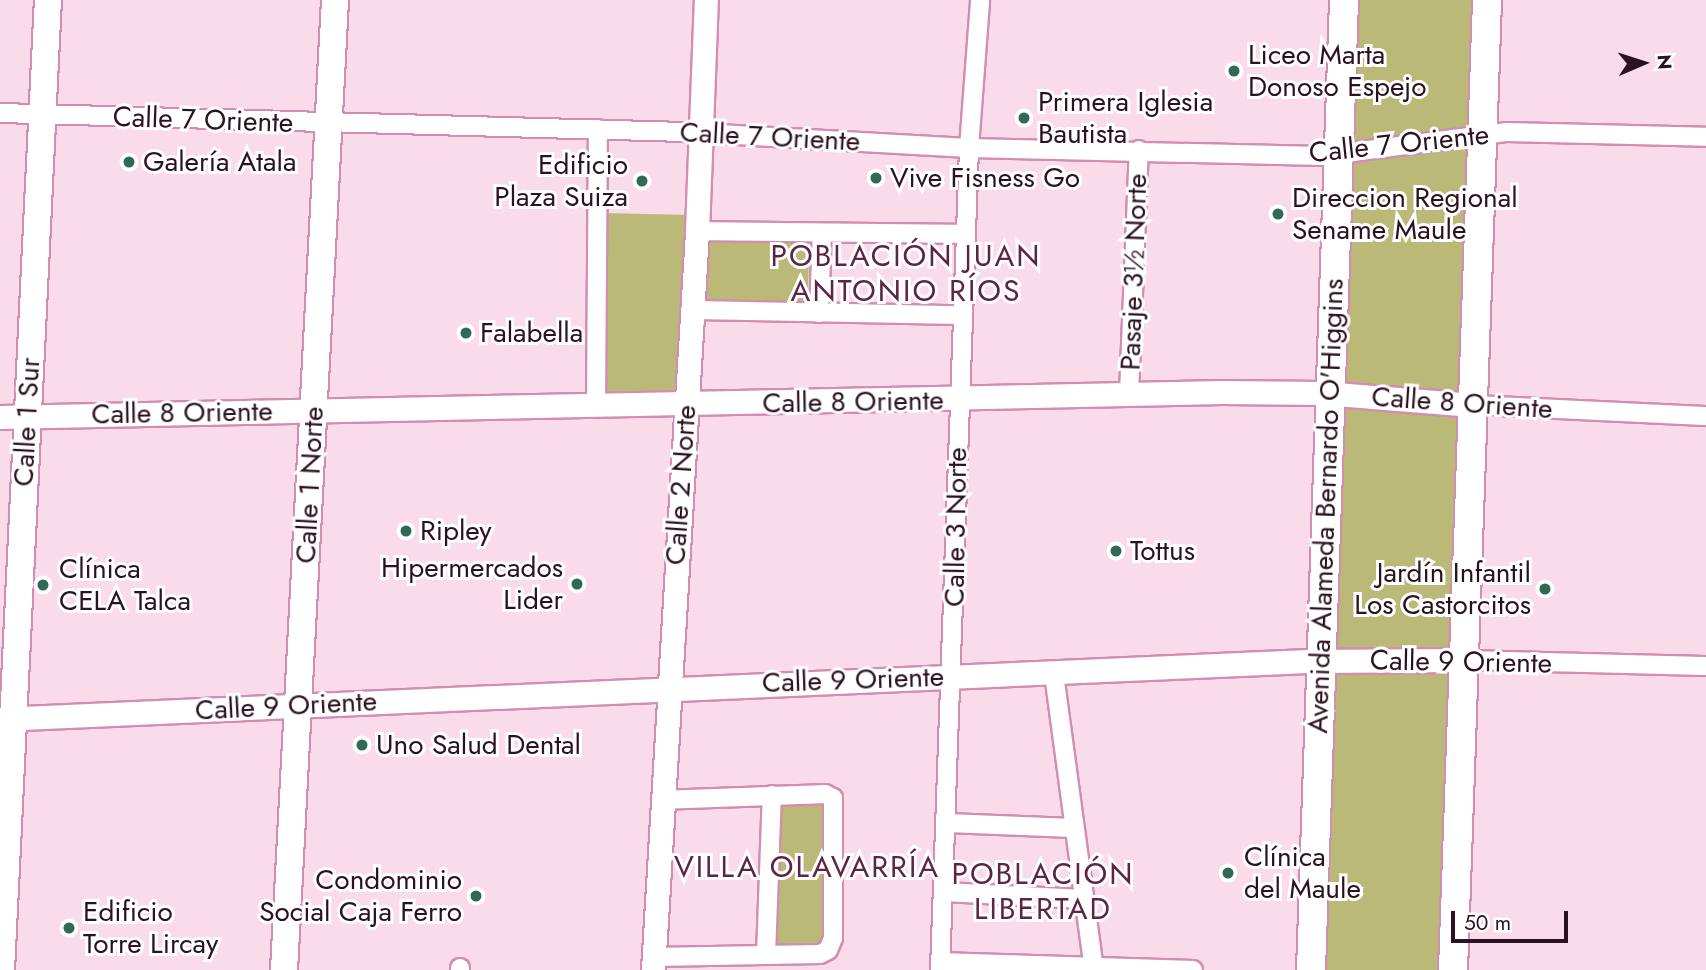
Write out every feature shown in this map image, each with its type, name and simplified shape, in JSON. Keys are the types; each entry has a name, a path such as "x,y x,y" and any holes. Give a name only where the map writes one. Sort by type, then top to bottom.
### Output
{"main road":[{"name":"Calle 1 Sur","path":"1,970 7,719 27,416 48,0"},
{"name":"Calle 1 Norte","path":"285,970 335,0"},
{"name":"Avenida Alameda Bernardo O'Higgins","path":"1311,970 1344,0"},
{"path":"1453,970 1487,0"}],"street":[{"name":"Calle 2 Norte","path":"653,964 667,687 697,231 706,0"},
{"name":"Calle 3 Norte","path":"940,966 947,822 962,315 980,0"},
{"name":"Calle 7 Oriente","path":"0,113 329,124 598,129 970,148 1339,155 1482,135 1706,137"},
{"path":"596,405 598,129"},
{"name":"Pasaje 3½ Norte","path":"1129,394 1139,150"},
{"path":"697,231 966,234"},
{"path":"819,313 822,233"},
{"path":"692,310 962,315"},
{"name":"Calle 8 Oriente","path":"0,417 959,400 1129,394 1330,393 1473,405 1706,416"},
{"name":"Calle 9 Oriente","path":"7,719 667,687 1054,674 1321,661 1464,660 1706,666"},
{"path":"1054,674 1093,969"},
{"path":"653,964 765,955 820,954 828,950 833,939 833,798 825,794 661,800"},
{"path":"765,955 772,795"},
{"path":"947,822 1073,828"},
{"path":"943,892 1084,899"},
{"path":"940,966 1193,970"}],"shaded area":[{"path":"1353,0 1479,0 1451,650 1336,650 1330,642"},
{"path":"603,213 690,215 682,387 674,396 603,400"},
{"path":"707,238 809,242 808,304 703,304"},
{"path":"1450,668 1445,970 1319,970 1328,678 1336,669"},
{"path":"779,800 830,801 827,948 773,947"}],"place":[{"name":"Liceo Marta Donoso Espejo","path":"1234,71"},
{"name":"Primera Iglesia Bautista","path":"1024,118"},
{"name":"Galería Atala","path":"129,162"},
{"name":"Vive Fisness Go","path":"876,178"},
{"name":"Edificio Plaza Suiza","path":"642,181"},
{"name":"Direccion Regional Sename Maule","path":"1278,214"},
{"name":"Falabella","path":"466,333"},
{"name":"Ripley","path":"406,531"},
{"name":"Tottus","path":"1116,551"},
{"name":"Hipermercados Lider","path":"577,584"},
{"name":"Clínica CELA Talca","path":"43,585"},
{"name":"Jardín Infantil Los Castorcitos","path":"1545,589"},
{"name":"Uno Salud Dental","path":"362,745"},
{"name":"Clínica del Maule","path":"1228,873"},
{"name":"Condominio Social Caja Ferro","path":"476,896"},
{"name":"Edificio Torre Lircay","path":"69,928"}],"district":[{"name":"POBLACIÓN JUAN ANTONIO RÍOS","path":"906,273"},
{"name":"VILLA OLAVARRÍA","path":"807,867"},
{"name":"POBLACIÓN LIBERTAD","path":"1043,891"}]}
